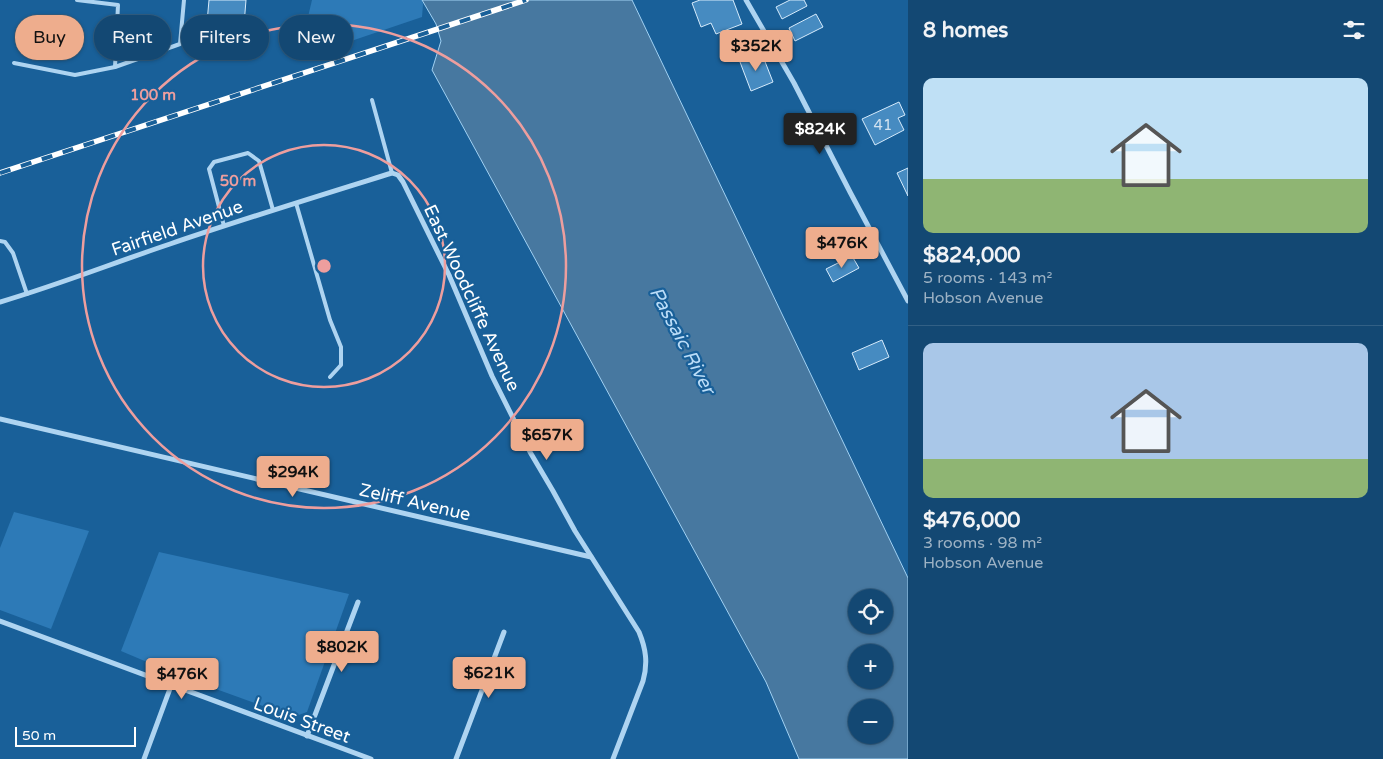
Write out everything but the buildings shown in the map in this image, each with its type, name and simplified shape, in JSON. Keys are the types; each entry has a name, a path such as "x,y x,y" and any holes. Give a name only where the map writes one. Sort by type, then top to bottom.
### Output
{"street":[{"path":"746,0 794,83 908,301"},
{"name":"Fairfield Avenue","path":"0,302 169,244 392,173"},
{"name":"East Woodcliffe Avenue","path":"392,173 398,175 404,182 449,276 492,376 530,452 575,531 638,632 645,651 647,668 613,759"},
{"name":"Zeliff Avenue","path":"0,419 591,557"},
{"path":"307,736 358,602"},
{"name":"Louis Street","path":"0,621 371,759"},
{"path":"456,759 504,632"},
{"path":"144,759 171,686"}],"lane":[{"path":"77,0 118,2 115,67"},
{"path":"14,63 75,75 115,67 180,44 184,0"},
{"path":"372,100 392,173"},
{"path":"224,226 209,169 214,162 248,153 259,161 273,210"},
{"path":"296,203 328,311 341,347 341,365 330,377"},
{"path":"0,241 5,242 12,253 27,294"}],"shaded area":[{"path":"312,0 422,0 423,4 422,17 353,40 353,15 308,15"},
{"path":"14,512 89,531 51,629 0,610 0,548"},
{"path":"159,552 349,594 307,712 293,717 180,676 121,651"}],"water":[{"name":"Passaic River","path":"422,0 632,0 908,578 908,759 799,759 766,682 432,70 441,41 436,24"}],"railway":[{"path":"0,173 526,0"}]}
